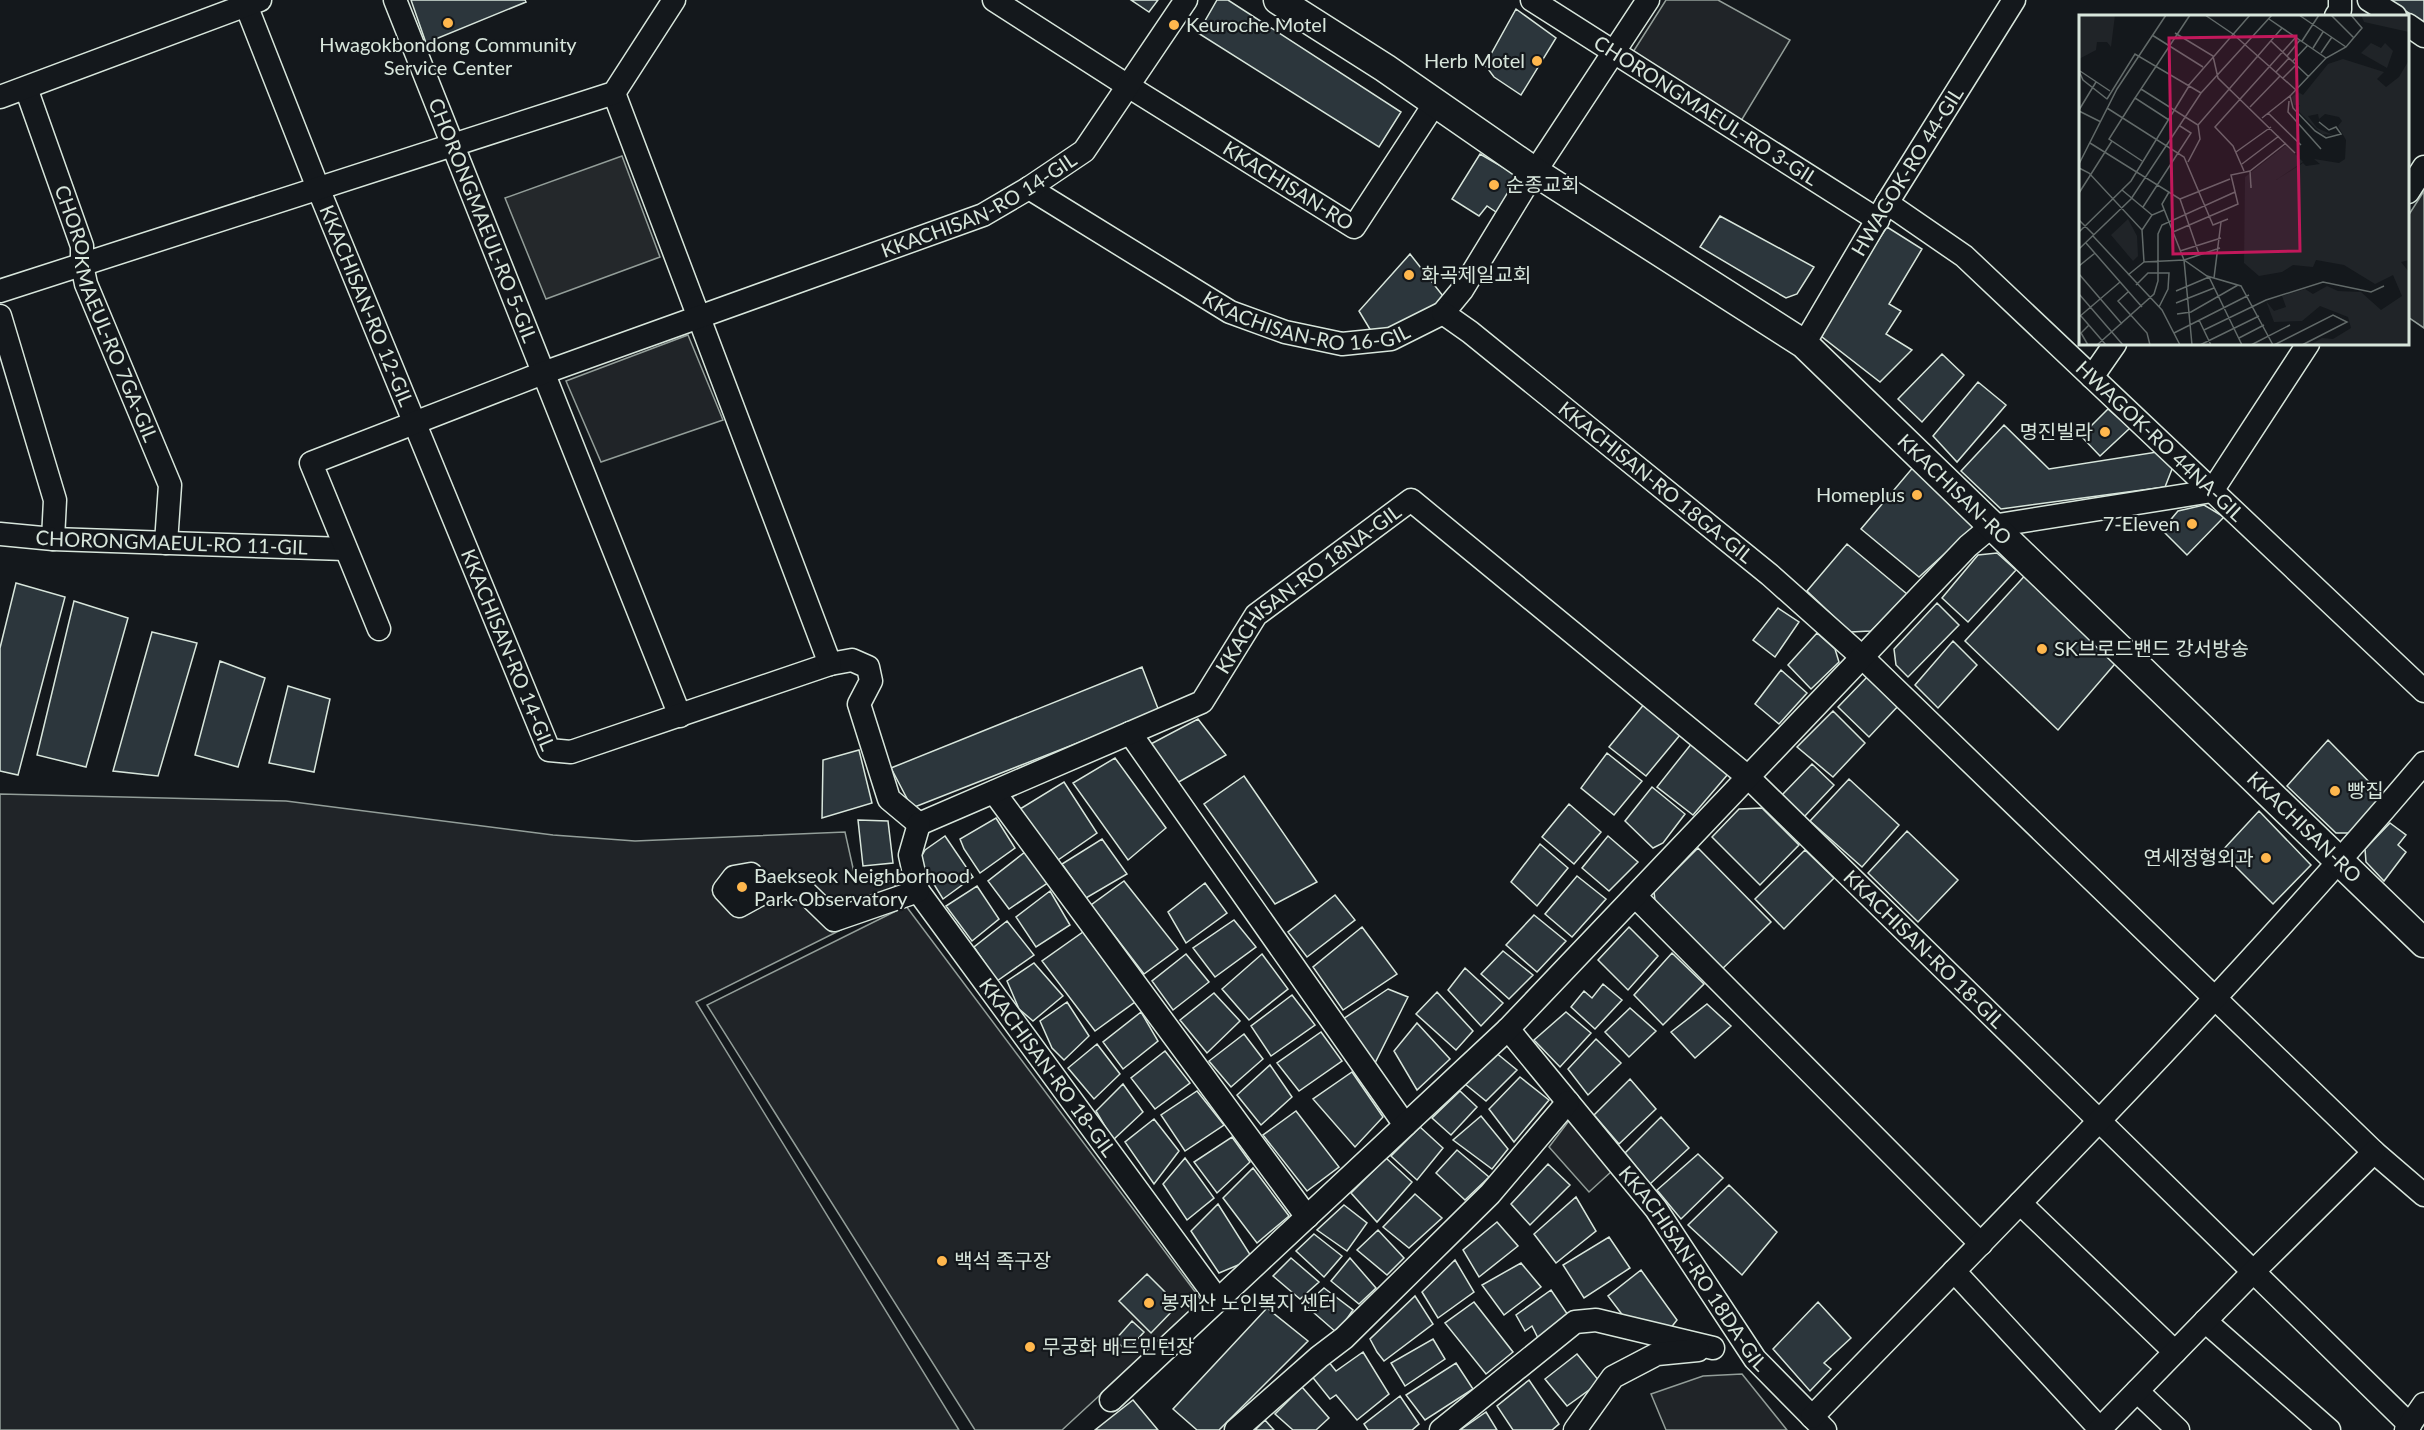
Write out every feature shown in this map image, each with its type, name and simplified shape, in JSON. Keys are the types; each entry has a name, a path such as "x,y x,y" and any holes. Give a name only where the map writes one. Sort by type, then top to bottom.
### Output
{"street":[{"name":"CHORONGMAEUL-RO 5-GIL","path":"395,0 543,373"},
{"path":"674,0 614,93 830,664"},
{"path":"994,0 1128,86"},
{"name":"KKACHISAN-RO 14-GIL","path":"379,629 311,463 543,373 983,214 1029,188 1084,151 1186,0"},
{"name":"KKACHISAN-RO","path":"1278,0 1535,172 1804,344 2424,943"},
{"name":"CHORONGMAEUL-RO 3-GIL","path":"1532,0 1614,52 1882,212"},
{"name":"KKACHISAN-RO 16-GIL","path":"1029,188 1230,312 1285,332 1342,344 1391,339 1443,313 1462,290 1535,172 1648,0"},
{"name":"HWAGOK-RO 44-GIL","path":"1804,344 1882,212 2014,0"},
{"path":"2337,15 2340,10 2340,0"},
{"path":"2369,0 2393,15"},
{"name":"KKACHISAN-RO 12-GIL","path":"253,3 318,188 415,423"},
{"path":"0,97 253,3"},
{"path":"2409,26 2424,36"},
{"name":"KKACHISAN-RO","path":"1128,86 1354,226 1435,103"},
{"name":"CHOROKMAEUL-RO 7GA-GIL","path":"26,87 82,246 82,265 86,284 170,485 166,543"},
{"name":"KKACHISAN-RO 12-GIL","path":"0,291 614,93"},
{"path":"2409,190 2424,166"},
{"name":"HWAGOK-RO 44NA-GIL","path":"1882,212 1964,256 2424,691"},
{"name":"KKACHISAN-RO 18GA-GIL","path":"1443,313 1470,332 1770,575 1862,657"},
{"path":"0,316 55,500 53,539"},
{"path":"2092,377 2114,345"},
{"path":"1111,1400 1508,1029 1968,546 1992,526 2212,491 2307,345"},
{"path":"543,373 680,716"},
{"name":"KKACHISAN-RO 14-GIL","path":"415,423 549,750 571,753 830,664 852,660 868,667 871,681 859,704 889,799 919,824"},
{"name":"KKACHISAN-RO 18NA-GIL","path":"919,824 1202,702 1256,615 1411,500 1748,777"},
{"name":"CHORONGMAEUL-RO 11-GIL","path":"0,534 53,539 345,549"},
{"path":"1862,657 2374,1152 2424,1195"},
{"path":"1130,733 1405,1125"},
{"path":"1818,1424 1954,1271 2099,1121 2340,862 2424,763"},
{"name":"KKACHISAN-RO 18-GIL","path":"1748,777 2408,1427"},
{"path":"994,792 1306,1217"},
{"name":"KKACHISAN-RO 18-GIL","path":"919,824 910,855 918,891 1218,1300"},
{"path":"761,894 800,887 834,920 918,891"},
{"path":"1635,896 1981,1244"},
{"name":"KKACHISAN-RO 18DA-GIL","path":"1508,1029 1656,1209 1755,1359 1818,1424"},
{"path":"1236,1430 1318,1357 1344,1338 1490,1194 1568,1102"},
{"path":"1954,1271 2100,1429 2374,1152"},
{"path":"2020,1203 2175,1352"},
{"path":"1441,1430 1575,1322 1596,1320 1713,1348"},
{"path":"2205,1321 2329,1430"},
{"path":"1575,1430 1612,1377 1657,1354 1713,1348 1747,1348"},
{"path":"2137,1391 2178,1430"},
{"path":"2408,1427 2424,1404"}],"shaded area":[{"path":"1666,0 1718,0 1790,40 1741,121 1633,52"},
{"path":"622,156 660,257 546,299 505,198"},
{"path":"2424,191 2424,328 2409,318 2409,214"},
{"path":"688,335 723,420 601,462 566,381"},
{"path":"0,794 286,801 553,835 635,841 845,832 855,877 888,880 897,887 897,902 696,1002 959,1430 0,1430"},
{"path":"906,906 1202,1301 1062,1430 975,1430 707,1005"},
{"path":"1571,1118 1612,1171 1589,1192 1549,1147"},
{"path":"1742,1374 1787,1430 1666,1430 1651,1394 1703,1376"}],"building":[{"name":"Hwagokbondong Community Service Center","path":"411,0 525,0 526,2 426,43"},
{"path":"1131,0 1158,0 1149,12"},
{"path":"1217,0 1228,0 1401,112 1379,147 1198,33"},
{"path":"2389,0 2424,0 2424,23"},
{"path":"1516,9 1556,38 1521,95 1494,77 1485,65"},
{"path":"1480,154 1520,177 1499,214 1487,206 1479,216 1452,199"},
{"path":"1720,216 1814,267 1797,294 1786,298 1700,247"},
{"path":"1887,227 1922,249 1889,304 1901,311 1886,334 1912,350 1880,382 1817,333"},
{"name":"화곡제일교회","path":"1410,254 1443,296 1424,321 1388,331 1371,331 1359,311"},
{"path":"1942,354 1964,375 1922,422 1898,399"},
{"path":"1978,382 2006,405 1957,462 1933,436"},
{"name":"명진빌라","path":"2108,409 2130,428 2100,456 2081,436"},
{"path":"2004,425 2049,469 2157,452 2174,464 2165,487 2001,509 1961,471"},
{"name":"Homeplus","path":"1915,465 1975,526 1919,577 1861,529"},
{"name":"7-Eleven","path":"2204,505 2224,517 2187,555 2162,530 2178,511"},
{"path":"1847,544 1907,594 1871,631 1850,632 1807,591"},
{"path":"1997,553 2016,570 1968,622 1942,598 1978,555"},
{"name":"SK브로드밴드 강서방송","path":"2030,570 2120,658 2058,730 1965,641"},
{"path":"16,583 65,597 18,775 0,771 0,648"},
{"path":"74,601 128,618 86,767 37,755"},
{"path":"1937,603 1959,625 1908,677 1896,665 1894,649"},
{"path":"1778,608 1799,622 1775,657 1753,640"},
{"path":"152,632 197,643 158,776 113,771"},
{"path":"1817,633 1835,649 1839,662 1811,689 1788,665"},
{"path":"1953,641 1977,665 1938,708 1915,685"},
{"path":"220,661 265,678 238,767 195,755"},
{"path":"1142,667 1159,711 912,808 891,768"},
{"path":"1781,670 1807,693 1779,724 1755,704"},
{"path":"1869,675 1900,704 1869,737 1838,707"},
{"path":"288,686 330,699 314,772 269,763"},
{"path":"1645,703 1680,735 1646,776 1609,747"},
{"path":"1833,711 1865,743 1833,777 1797,747"},
{"path":"1198,719 1226,755 1177,783 1147,746"},
{"name":"빵집","path":"2328,740 2382,795 2352,833 2336,833 2287,786"},
{"path":"1692,743 1728,774 1693,815 1657,787"},
{"path":"859,750 872,803 822,818 823,760"},
{"path":"1607,753 1642,781 1614,815 1581,788"},
{"path":"1115,758 1166,828 1128,860 1073,783"},
{"path":"1812,764 1834,785 1804,817 1781,796"},
{"path":"1244,776 1317,882 1275,904 1204,804"},
{"path":"1849,779 1899,825 1862,867 1810,821"},
{"path":"1064,782 1097,833 1058,860 1020,809"},
{"path":"1652,787 1685,814 1663,843 1653,848 1625,821"},
{"path":"1569,804 1601,832 1574,864 1542,837"},
{"path":"1762,808 1799,845 1760,885 1712,837 1739,809"},
{"name":"연세정형외과","path":"2259,811 2311,865 2273,904 2221,852"},
{"path":"996,818 1015,848 980,873 960,839"},
{"path":"858,820 888,821 893,863 863,866"},
{"path":"2390,823 2406,835 2398,845 2406,852 2384,881 2366,862 2365,849"},
{"path":"1907,831 1958,880 1918,922 1868,873"},
{"path":"945,836 973,877 943,899 919,860 925,850"},
{"path":"1608,836 1638,862 1609,891 1582,868"},
{"path":"1102,839 1127,874 1086,898 1062,864"},
{"path":"1540,844 1568,868 1537,906 1511,882"},
{"path":"1698,848 1771,922 1719,972 1656,908 1654,892"},
{"path":"1805,850 1834,878 1784,929 1755,899"},
{"path":"1025,852 1049,882 1009,909 988,881"},
{"path":"1577,876 1606,899 1572,937 1545,914"},
{"path":"1124,881 1178,949 1144,974 1091,905"},
{"path":"1205,883 1227,913 1186,943 1168,912"},
{"path":"977,886 999,919 972,941 946,906"},
{"path":"1050,891 1070,925 1036,947 1016,917"},
{"path":"1335,895 1355,920 1307,957 1288,932"},
{"path":"1534,915 1566,941 1537,972 1506,945"},
{"path":"1234,920 1256,947 1215,977 1193,948"},
{"path":"1007,921 1034,955 997,981 974,947"},
{"path":"1362,927 1397,974 1343,1010 1313,967"},
{"path":"1629,927 1658,956 1628,990 1598,960"},
{"path":"1083,932 1135,1002 1095,1031 1042,961"},
{"path":"1503,951 1533,975 1509,999 1481,974"},
{"path":"1672,953 1704,984 1663,1025 1634,995"},
{"path":"1186,954 1209,982 1173,1010 1152,981"},
{"path":"1262,954 1288,989 1249,1020 1222,989"},
{"path":"1034,963 1063,996 1033,1021 1019,1009 1007,981"},
{"path":"1465,968 1503,1003 1481,1026 1448,990"},
{"path":"1603,984 1622,1000 1595,1029 1571,1007 1584,991 1592,998"},
{"path":"1388,989 1408,997 1374,1065 1343,1019"},
{"path":"1437,992 1473,1031 1456,1050 1416,1014"},
{"path":"1214,993 1240,1021 1207,1053 1180,1020"},
{"path":"1292,995 1315,1025 1271,1056 1251,1026"},
{"path":"1067,1002 1089,1036 1064,1060 1052,1048 1040,1021"},
{"path":"1707,1004 1731,1026 1695,1058 1671,1032"},
{"path":"1630,1008 1656,1031 1629,1057 1605,1032"},
{"path":"1141,1012 1158,1041 1123,1069 1103,1042"},
{"path":"1566,1012 1591,1033 1560,1067 1534,1040"},
{"path":"1417,1023 1450,1059 1417,1090 1394,1051"},
{"path":"1321,1032 1342,1061 1299,1091 1277,1063"},
{"path":"1244,1034 1263,1059 1231,1087 1209,1061"},
{"path":"1596,1039 1621,1063 1588,1095 1568,1069"},
{"path":"1097,1044 1120,1074 1094,1099 1068,1068"},
{"path":"1165,1051 1190,1083 1155,1109 1131,1078"},
{"path":"1495,1052 1517,1070 1486,1101 1465,1084"},
{"path":"1270,1065 1292,1097 1261,1125 1237,1095"},
{"path":"1352,1072 1383,1117 1355,1147 1313,1099"},
{"path":"1520,1077 1549,1100 1514,1142 1489,1109"},
{"path":"1630,1079 1656,1109 1619,1144 1594,1115"},
{"path":"1123,1084 1143,1112 1113,1140 1096,1111"},
{"path":"1197,1091 1224,1125 1185,1151 1161,1115"},
{"path":"1460,1091 1477,1107 1451,1135 1432,1118"},
{"path":"1296,1111 1339,1167 1307,1191 1263,1135"},
{"path":"1481,1116 1508,1149 1492,1169 1453,1140"},
{"path":"1661,1117 1689,1148 1650,1184 1625,1153"},
{"path":"1154,1119 1179,1151 1154,1184 1125,1142"},
{"path":"1420,1127 1443,1148 1417,1180 1391,1156"},
{"path":"1232,1137 1250,1162 1217,1193 1194,1162"},
{"path":"1457,1150 1489,1177 1465,1200 1436,1173"},
{"path":"1698,1154 1723,1178 1681,1219 1657,1190"},
{"path":"1185,1158 1214,1198 1187,1220 1163,1184"},
{"path":"1386,1158 1412,1182 1377,1222 1351,1193"},
{"path":"1548,1164 1570,1185 1530,1225 1511,1204"},
{"path":"1253,1168 1289,1216 1257,1243 1223,1198"},
{"path":"1729,1185 1777,1232 1742,1275 1688,1225"},
{"path":"1415,1194 1442,1218 1409,1248 1383,1227"},
{"path":"1576,1197 1596,1231 1556,1263 1534,1234"},
{"path":"1218,1204 1251,1256 1243,1263 1219,1273 1191,1231"},
{"path":"1344,1205 1367,1223 1347,1251 1317,1230"},
{"path":"1497,1222 1518,1246 1479,1277 1463,1250"},
{"path":"1378,1230 1404,1258 1387,1275 1357,1250"},
{"path":"1314,1234 1342,1256 1324,1277 1296,1251"},
{"path":"1609,1237 1630,1268 1584,1298 1563,1265"},
{"path":"1291,1258 1319,1282 1300,1299 1273,1276"},
{"path":"1350,1258 1376,1288 1359,1304 1331,1281"},
{"path":"1455,1260 1474,1292 1438,1318 1422,1292"},
{"path":"1521,1263 1541,1287 1504,1315 1482,1285"},
{"path":"1641,1270 1677,1320 1670,1329 1624,1317 1608,1296"},
{"name":"봉제산 노인복지 센터","path":"1147,1274 1178,1305 1151,1333 1119,1301"},
{"path":"1324,1288 1353,1310 1337,1333 1305,1305"},
{"path":"1551,1290 1568,1315 1538,1338 1532,1326 1525,1331 1516,1315"},
{"path":"1415,1296 1433,1324 1384,1361 1370,1339"},
{"path":"1474,1302 1513,1352 1486,1374 1445,1323"},
{"path":"1818,1302 1851,1338 1824,1363 1831,1369 1810,1391 1773,1349"},
{"path":"1267,1308 1308,1341 1219,1430 1197,1430 1173,1409"},
{"path":"1132,1321 1144,1332 1127,1351 1115,1340"},
{"path":"1433,1339 1445,1359 1405,1386 1391,1363"},
{"path":"1363,1352 1389,1394 1357,1420 1336,1395 1330,1399 1310,1374 1328,1361 1336,1371"},
{"path":"1577,1354 1600,1382 1567,1406 1545,1379"},
{"path":"1456,1363 1473,1389 1425,1420 1406,1395"},
{"path":"1529,1380 1559,1424 1552,1430 1513,1430 1497,1406"},
{"path":"1302,1387 1329,1418 1316,1430 1293,1430 1275,1414"},
{"path":"1400,1396 1419,1424 1412,1430 1368,1430 1364,1424"},
{"path":"1133,1400 1158,1430 1095,1430"},
{"path":"1486,1412 1497,1430 1460,1430"},
{"path":"1265,1420 1274,1430 1255,1430"}],"place":[{"name":"Hwagokbondong Community Service Center","path":"448,23"},
{"name":"Keuroche Motel","path":"1174,25"},
{"name":"Herb Motel","path":"1537,61"},
{"name":"순종교회","path":"1494,185"},
{"name":"화곡제일교회","path":"1409,275"},
{"name":"명진빌라","path":"2105,432"},
{"name":"Homeplus","path":"1917,495"},
{"name":"7-Eleven","path":"2192,524"},
{"name":"SK브로드밴드 강서방송","path":"2042,649"},
{"name":"빵집","path":"2335,791"},
{"name":"연세정형외과","path":"2266,858"},
{"name":"Baekseok Neighborhood Park Observatory","path":"742,887"},
{"name":"백석 족구장","path":"942,1261"},
{"name":"봉제산 노인복지 센터","path":"1149,1303"},
{"name":"무궁화 배드민턴장","path":"1030,1347"}]}
